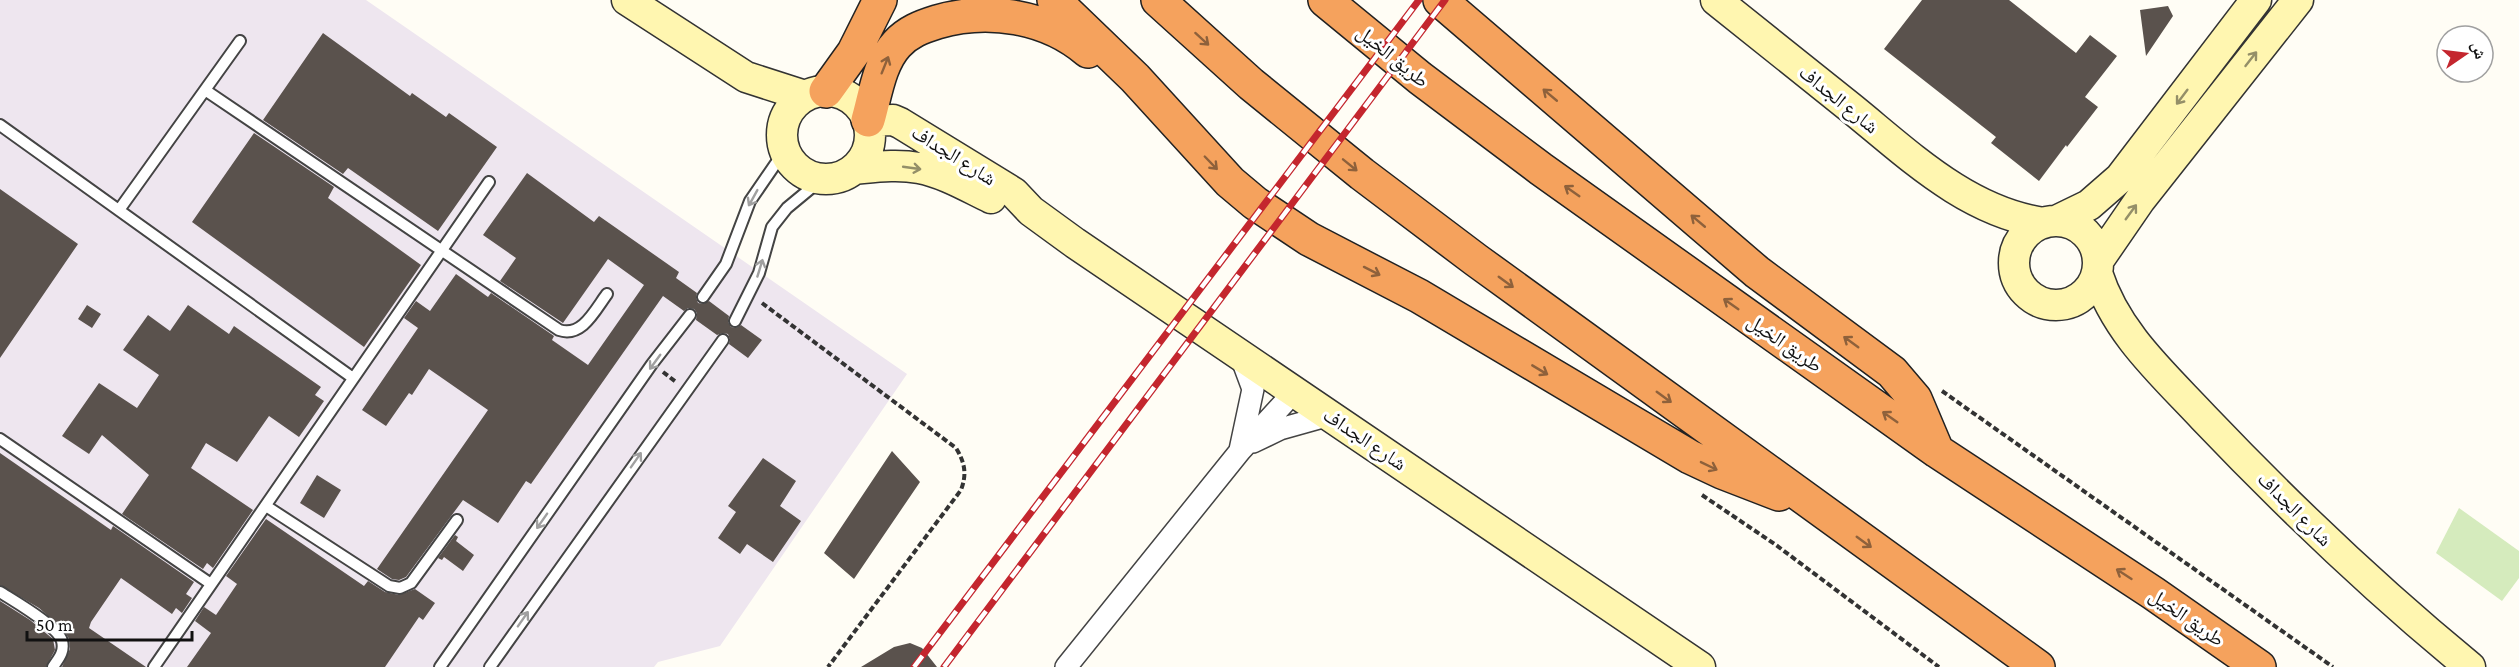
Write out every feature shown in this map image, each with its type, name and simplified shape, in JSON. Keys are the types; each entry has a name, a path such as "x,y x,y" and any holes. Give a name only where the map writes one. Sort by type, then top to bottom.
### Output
{"highway":[{"path":"815,94 854,52 880,0"},
{"path":"1054,0 1134,78 1230,182 1255,203 1309,239 1419,296 1690,457 1722,472 1817,508"},
{"path":"1158,0 1251,84 1362,174 2038,667"},
{"name":"طريق الخيل","path":"1325,0 1420,78 1541,169 1937,451 2153,593 2259,667"},
{"path":"1440,0 1757,272 1893,372 1915,399 1937,451"},
{"path":"868,121 884,64 903,38 922,27 945,20 987,15 1027,20 1065,35 1082,46 1182,132"}],"street":[{"path":"627,0 746,77 768,104 791,161 799,170 822,179"},
{"name":"شارع الجداف","path":"1716,0 1922,165 1964,195 1993,225 2014,259"},
{"path":"2256,0 2120,178 2089,205 2030,231 2019,243 2014,259 2015,273 2021,286 2031,297 2057,306 2083,297 2092,286 2098,267 2140,200 2298,0"},
{"path":"746,77 815,94 847,96 856,102 868,121 870,142 854,169"},
{"path":"784,139 790,110 815,94"},
{"name":"شارع الجداف","path":"868,121 893,120 908,127 1014,193 1031,211 1700,667"},
{"name":"شارع الجداف","path":"822,179 844,175 854,169 890,166 925,170 945,176 1009,207 1031,211"},
{"name":"شارع الجداف","path":"1964,195 2024,220 2050,222"},
{"path":"2050,222 2069,223 2089,238 2096,248 2098,267"},
{"name":"شارع الجداف","path":"2098,267 2107,299 2132,340 2221,436 2326,541 2470,667"},
{"name":"شارع الجداف","path":"2057,306 2096,319 2132,340"},
{"path":"1240,354 1253,389 1240,451"},
{"path":"1066,667 1240,451 1286,385"},
{"path":"1240,451 1280,429 1329,415"}],"lane":[{"path":"118,210 240,41"},
{"path":"205,90 559,330 567,332 581,328 607,294"},
{"path":"0,125 353,378"},
{"path":"703,297 726,264 750,201 784,139"},
{"path":"735,321 759,273 769,235 776,221 786,208 822,179"},
{"path":"154,667 489,182"},
{"path":"440,667 652,364 690,315"},
{"path":"490,667 723,340"},
{"path":"0,439 212,584"},
{"path":"266,506 388,586 395,588 411,583 457,520"},
{"path":"0,592 58,633 63,647 53,667"}],"path":[{"path":"750,294 956,448 963,460 966,477 961,490 828,667"},
{"path":"652,364 686,390"}],"shaded area":[{"path":"0,0 366,0 907,374 720,646 658,662 654,667 0,667"}],"green space":[{"path":"2459,508 2519,551 2519,578 2502,601 2436,553"}],"building":[{"path":"1922,0 2009,0 2076,53 2090,35 2117,56 2085,97 2098,107 2039,181 1991,143 1996,137 1884,49"},
{"path":"2168,6 2173,16 2146,56 2140,10"},
{"path":"323,33 410,96 412,93 446,117 449,113 497,147 438,231 348,168 343,174 263,120"},
{"path":"254,133 334,187 328,198 421,265 364,347 192,222"},
{"path":"527,173 594,222 599,216 679,272 676,278 697,293 698,303 703,304 709,301 729,316 728,322 731,327 736,328 741,325 762,340 748,358 729,344 728,334 717,335 696,320 697,313 694,309 688,308 684,311 663,296 531,484 526,481 498,523 463,500 406,577 399,580 392,579 377,569 488,410 429,369 412,395 409,393 386,426 362,410 418,328 404,318 416,301 430,311 456,274 488,297 491,293 554,336 552,340 588,365 644,285 608,259 563,323 500,281 516,258 483,235"},
{"path":"0,189 78,244 0,358"},
{"path":"87,305 101,314 92,328 78,319"},
{"path":"188,305 229,334 234,326 321,387 315,395 324,401 299,437 269,416 237,462 206,443 191,468 253,510 213,568 207,563 203,569 122,514 149,475 102,435 89,454 62,436 99,383 137,408 159,375 123,350 148,315 170,331"},
{"path":"892,451 920,482 854,579 824,553"},
{"path":"0,453 111,530 113,526 194,582 186,594 192,598 182,613 176,608 172,614 121,578 91,622 89,628 146,667 62,667 70,649 69,639 64,630 39,608 0,585"},
{"path":"763,458 796,481 780,506 801,521 773,562 747,544 740,554 718,538 736,512 728,506"},
{"path":"317,475 341,490 324,518 300,503"},
{"path":"266,519 364,586 368,581 385,592 399,595 415,589 435,603 423,620 419,617 385,667 187,667 211,633 195,621 204,607 216,615 237,584 226,576"},
{"path":"455,535 458,537 456,541 474,555 463,571 444,557 442,560 438,558"},
{"path":"0,601 30,620 53,639 55,650 46,667 0,667"},
{"path":"910,643 922,648 937,667 861,667 894,647"}],"railway":[{"path":"914,667 1419,0"},
{"path":"944,667 1445,0"}]}
